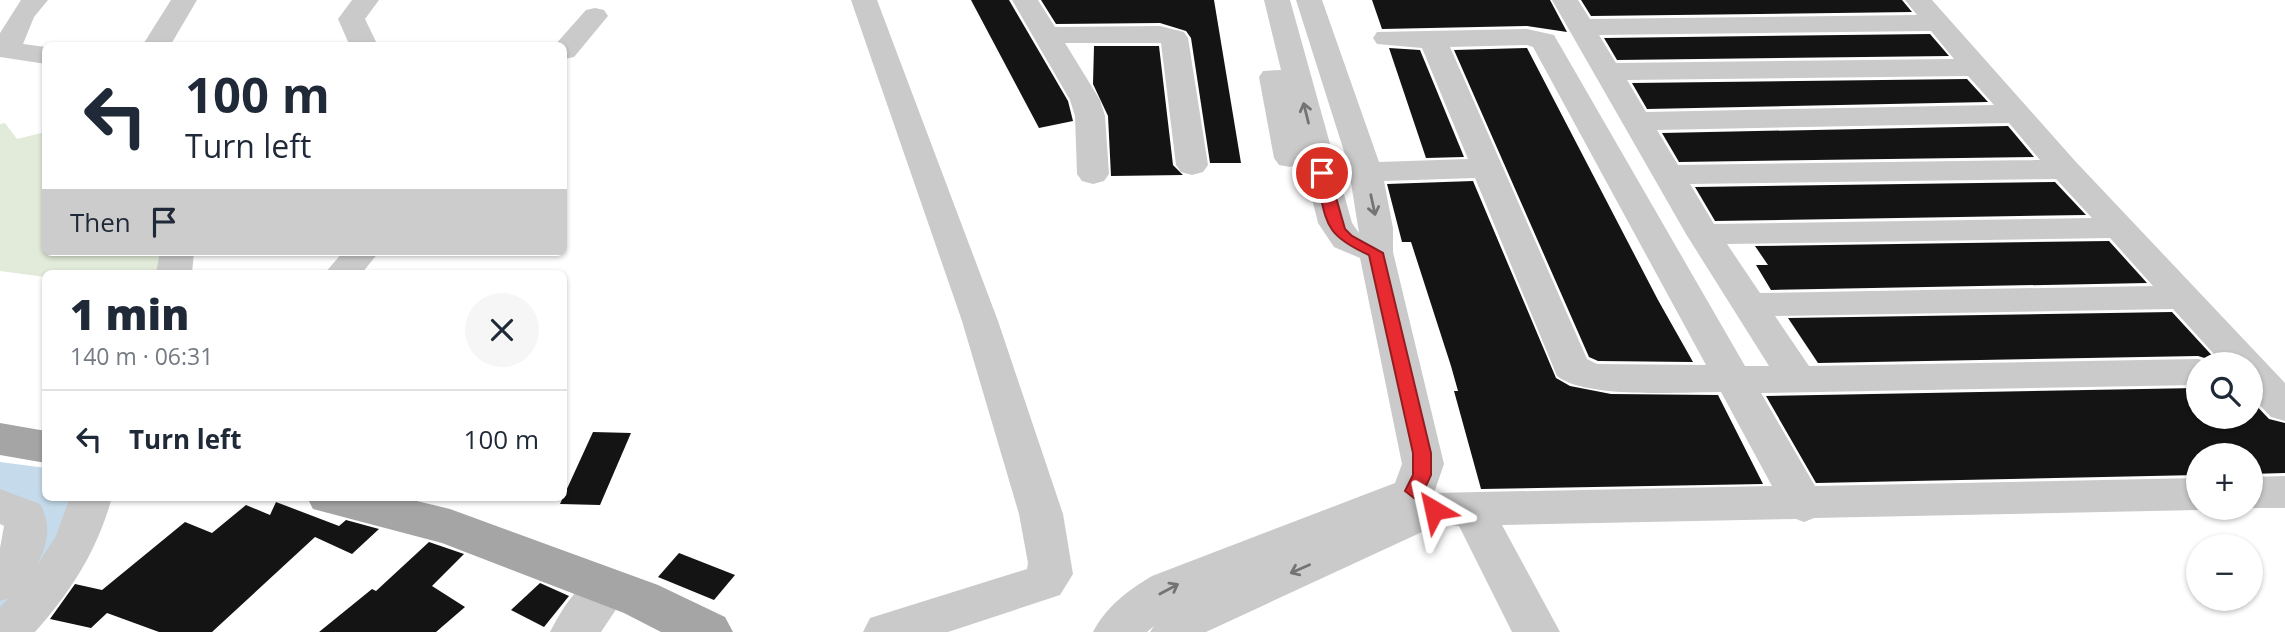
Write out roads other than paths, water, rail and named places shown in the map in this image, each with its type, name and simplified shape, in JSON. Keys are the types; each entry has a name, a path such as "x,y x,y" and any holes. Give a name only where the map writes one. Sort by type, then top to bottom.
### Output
{"main road":[{"path":"0,439 42,446"},
{"path":"345,501 450,527 608,587 708,632"}],"street":[{"path":"35,0 22,15 5,55 42,56"},
{"path":"158,42 184,0"},
{"path":"362,42 351,19 366,0"},
{"path":"864,0 980,321 1041,514 1050,563 1050,574 1044,582 887,632"},
{"path":"1025,0 1085,100 1090,116 1093,174"},
{"path":"1257,0 1290,158"},
{"path":"1277,0 1338,231 1346,240 1376,253"},
{"path":"1309,0 1365,172 1377,224 1376,253 1422,453 1424,506 1495,559 1535,632"},
{"path":"1798,380 1703,234 1572,13 1928,11 2065,169 2233,352"},
{"path":"567,48 595,16"},
{"path":"1044,34 1160,34 1174,38 1192,165"},
{"path":"1387,38 1539,38 1546,45 1804,505"},
{"path":"1441,40 1436,47 1571,367 1577,372 1597,377 1798,380 2186,372"},
{"path":"1567,86 1610,79 1975,67"},
{"path":"1636,121 2018,114"},
{"path":"1365,172 1489,168"},
{"path":"1668,175 2065,169"},
{"path":"1703,234 2120,228"},
{"path":"346,270 358,256"},
{"path":"1748,305 2183,297"},
{"path":"2263,383 2285,406"},
{"path":"2263,493 2285,492"},
{"path":"1117,632 1146,603 1168,589 1424,506 1804,505 2186,494"},
{"path":"6,632 73,550 82,532 90,501"},
{"path":"0,506 25,516 27,526 22,552 0,582"},
{"path":"1174,632 1190,618 1424,506"},
{"path":"574,632 608,587"}],"waterway":[{"path":"0,481 42,486"},
{"path":"0,607 63,525 61,501"}]}
